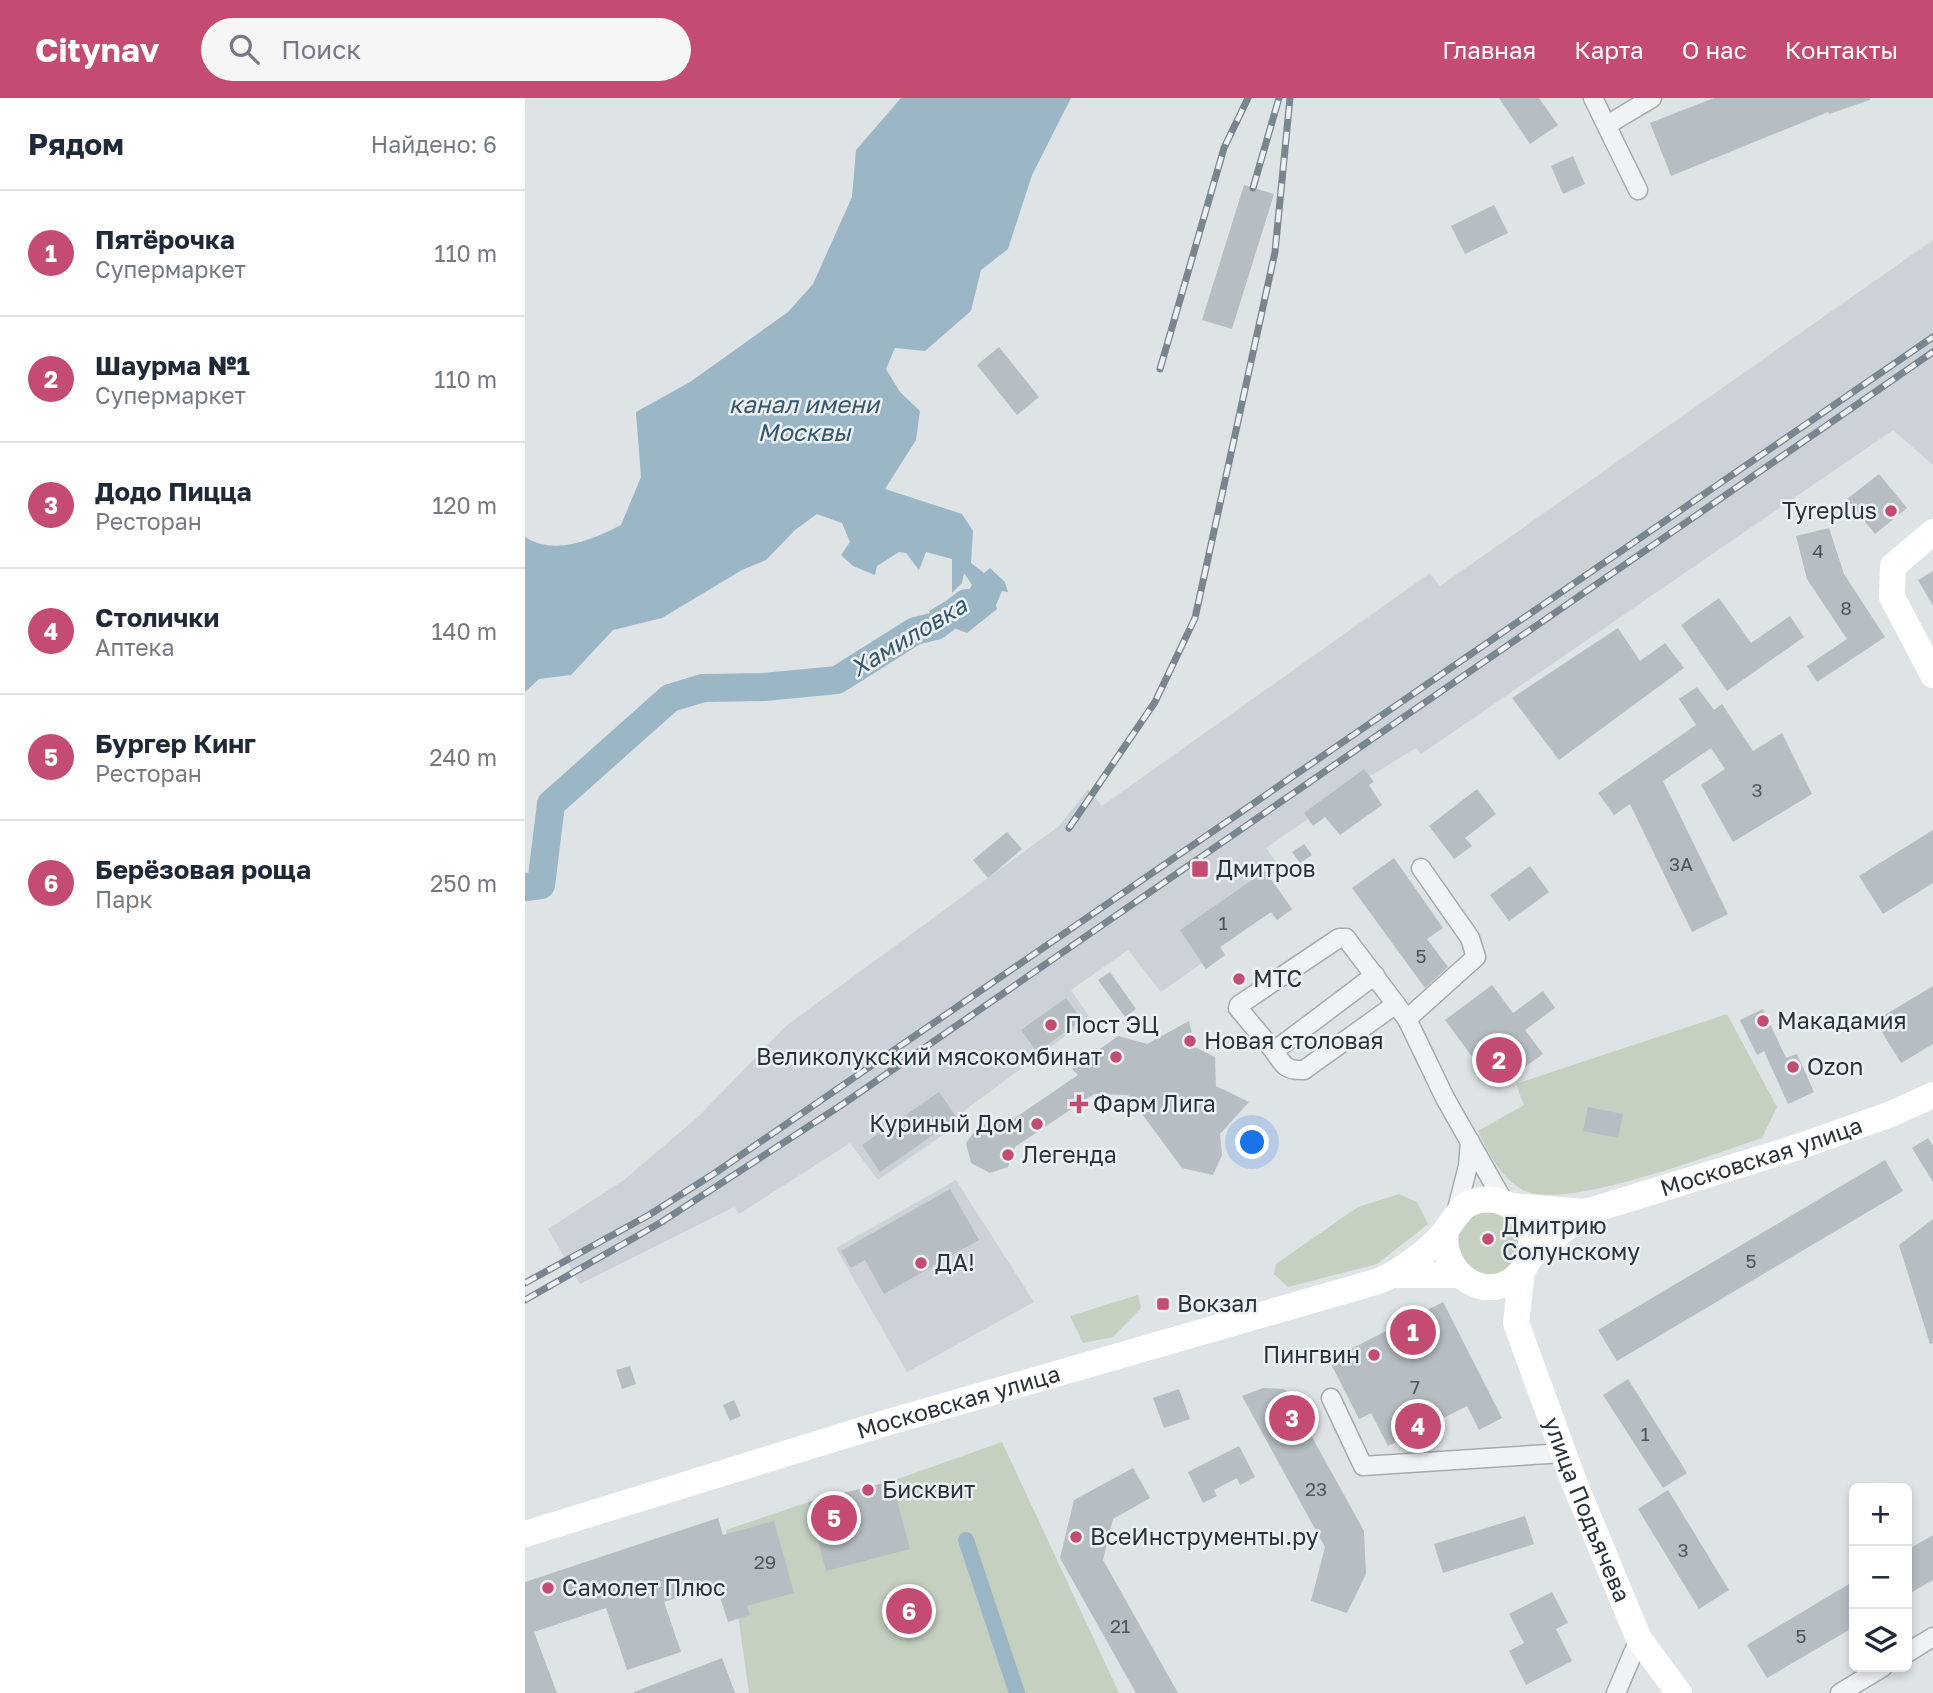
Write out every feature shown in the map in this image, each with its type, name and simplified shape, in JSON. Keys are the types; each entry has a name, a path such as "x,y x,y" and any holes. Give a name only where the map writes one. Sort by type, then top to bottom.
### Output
{"main road":[{"path":"1933,532 1893,566 1892,597 1933,675"},
{"name":"Московская улица","path":"1395,1275 1478,1200 1587,1212 1798,1147 1891,1114 1933,1095"},
{"path":"1508,1204 1526,1221 1531,1234 1525,1265"},
{"name":"Московская улица","path":"525,1534 883,1424 1260,1317 1395,1275 1501,1285 1587,1212"},
{"path":"1451,1222 1445,1252 1467,1280"},
{"name":"улица Подъячева","path":"1525,1265 1515,1318 1564,1453 1639,1639 1679,1693"},
{"name":"улица Подъячева","path":"1467,1280 1515,1318"}],"street":[{"path":"1593,98 1638,190"},
{"path":"1607,125 1652,98"},
{"path":"1422,868 1470,938 1475,957 1401,1012 1304,1070 1291,1071 1284,1067 1238,1008 1342,936 1375,975 1401,1012 1470,1141 1508,1204"},
{"path":"1274,1051 1375,975"},
{"path":"1451,1222 1468,1166 1470,1141"},
{"path":"1331,1398 1363,1466 1564,1453"},
{"path":"1912,1650 1933,1637"},
{"path":"1616,1693 1639,1639"},
{"path":"1839,1693 1875,1672"}],"shaded area":[{"path":"1933,240 1933,465 1893,430 1421,754 1416,748 1364,780 1266,848 1280,867 1269,876 1292,909 1277,920 1271,912 1220,947 1225,955 1206,969 1202,963 1161,992 1128,950 1071,990 1090,1018 965,1110 960,1123 878,1180 850,1143 739,1214 734,1207 580,1284 548,1229 624,1180 700,1115 787,1025 1059,826 1088,789 1102,806 1430,573 1440,586"},
{"path":"956,1180 1034,1302 907,1372 836,1248"}],"green space":[{"path":"1727,1014 1777,1107 1762,1138 1640,1178 1571,1193 1543,1195 1515,1185 1491,1156 1478,1131 1524,1105 1516,1084"},
{"path":"1399,1194 1417,1202 1428,1224 1377,1264 1288,1287 1274,1274 1276,1264 1358,1207"},
{"path":"1503,1208 1527,1242 1505,1278 1464,1273 1455,1223 1462,1214"},
{"path":"1138,1295 1141,1308 1113,1337 1083,1343 1070,1316"},
{"path":"1002,1442 1119,1693 749,1693 726,1530 808,1502 892,1481"}],"water":[{"name":"канал имени Москвы","path":"901,98 1071,98 1032,175 1008,249 981,270 971,311 925,351 895,348 886,369 900,392 920,411 916,440 885,489 962,514 973,531 971,563 984,573 990,568 1005,582 1008,592 1002,591 997,609 967,633 943,624 936,626 929,611 944,602 964,597 972,585 964,573 962,583 952,593 952,559 926,552 919,570 906,553 899,552 877,566 875,575 853,566 841,555 850,542 842,523 817,514 795,530 766,560 742,570 662,618 613,630 571,675 539,679 525,692 525,537 537,543 561,546 598,536 621,525 641,477 636,412 690,382 788,312 813,284 852,197 856,150"}],"building":[{"path":"1499,98 1539,98 1558,125 1530,144"},
{"path":"1714,98 1870,100 1829,114 1828,112 1671,176 1650,123"},
{"path":"1573,156 1585,184 1563,194 1551,166"},
{"path":"1244,185 1274,194 1232,329 1202,320"},
{"path":"1494,205 1508,233 1465,254 1451,226"},
{"path":"999,347 1039,397 1017,415 977,365"},
{"path":"1879,474 1907,508 1875,534 1847,499"},
{"path":"1829,528 1844,574 1885,637 1817,682 1807,666 1847,639 1807,579 1796,536"},
{"path":"1933,571 1933,606 1918,580"},
{"path":"1719,598 1751,643 1790,616 1804,637 1727,691 1681,625"},
{"path":"1618,628 1640,661 1665,643 1684,668 1559,760 1512,698"},
{"path":"1697,687 1714,710 1722,704 1753,751 1782,733 1812,794 1733,842 1701,785 1725,769 1711,748 1663,781 1728,914 1692,932 1630,804 1614,815 1598,793 1696,725 1679,699"},
{"path":"1364,769 1374,782 1369,785 1382,805 1340,835 1325,817 1313,826 1304,813"},
{"path":"1477,789 1496,814 1465,838 1472,846 1454,859 1429,826"},
{"path":"1933,830 1933,883 1883,914 1859,876"},
{"path":"1007,832 1022,849 988,878 973,860"},
{"path":"1304,844 1312,855 1300,863 1292,852"},
{"path":"1394,858 1443,928 1427,939 1448,967 1425,988 1352,888"},
{"path":"1530,866 1549,892 1509,921 1490,895"},
{"name":"Дмитров","path":"1265,871 1292,909 1277,920 1271,912 1220,947 1225,955 1206,969 1180,930"},
{"path":"1110,972 1136,1009 1125,1017 1098,980"},
{"path":"1492,985 1513,1013 1543,991 1555,1008 1525,1030 1543,1054 1495,1088 1445,1020"},
{"path":"1933,986 1933,1044 1901,1063 1875,1021"},
{"name":"Пост ЭЦ","path":"1066,998 1082,1020 1037,1052 1021,1030"},
{"path":"1763,1009 1786,1058 1797,1054 1814,1092 1788,1104 1764,1051 1757,1055 1740,1020"},
{"path":"1189,1021 1195,1047 1215,1057 1216,1086 1249,1102 1220,1134 1222,1155 1213,1175 1182,1168 1128,1095 1094,1094 1015,1147 1008,1167 990,1173 971,1163 966,1143 978,1127 997,1119 1003,1126 1078,1075 1072,1069 1118,1036 1147,1044"},
{"path":"939,1092 957,1118 880,1172 862,1145"},
{"path":"1588,1107 1623,1114 1618,1138 1583,1131"},
{"path":"1928,1138 1933,1146 1933,1182 1912,1148"},
{"path":"1885,1160 1903,1191 1617,1361 1598,1330"},
{"path":"950,1189 979,1240 884,1294 865,1260 851,1268 841,1251"},
{"path":"1933,1219 1933,1343 1930,1344 1899,1245"},
{"path":"1443,1302 1502,1418 1479,1430 1467,1406 1388,1446 1371,1413 1359,1419 1329,1360"},
{"path":"630,1366 636,1384 622,1389 616,1370"},
{"path":"1628,1379 1687,1473 1663,1488 1603,1395"},
{"path":"1263,1388 1283,1389 1305,1401 1320,1422 1307,1428 1364,1531 1366,1574 1347,1613 1311,1601 1325,1547 1242,1396"},
{"path":"1179,1389 1190,1419 1164,1428 1153,1398"},
{"path":"734,1400 741,1416 730,1421 723,1405"},
{"path":"1239,1446 1255,1477 1240,1485 1237,1478 1214,1490 1217,1496 1203,1503 1188,1472"},
{"path":"1133,1468 1150,1498 1113,1519 1103,1560 1178,1693 1136,1693 1060,1558 1074,1500"},
{"path":"892,1481 910,1549 826,1571 808,1502"},
{"path":"1668,1490 1729,1590 1699,1609 1638,1509"},
{"path":"1525,1516 1534,1544 1443,1573 1434,1544"},
{"path":"718,1518 723,1535 774,1521 794,1593 747,1606 750,1615 728,1622 716,1585 664,1602 681,1652 627,1670 606,1608 534,1632 557,1693 525,1693 525,1582"},
{"path":"1933,1535 1933,1580 1912,1592 1912,1547"},
{"path":"1849,1584 1849,1630 1767,1678 1747,1645"},
{"path":"1552,1592 1568,1623 1556,1629 1572,1661 1526,1685 1509,1651 1524,1643 1509,1614"},
{"path":"722,1658 735,1693 634,1693 634,1692"}],"waterway":[{"name":"Хамиловка","path":"525,887 541,885 551,804 670,698 703,688 764,687 837,680 915,631 936,626 966,603"},
{"path":"966,1540 1017,1693"}],"railway":[{"path":"1160,369 1224,148 1248,98"},
{"path":"1253,188 1279,98"},
{"path":"1069,828 1155,702 1195,618 1275,252 1290,98"},
{"path":"525,1283 649,1215 715,1173 1933,337"},
{"path":"525,1300 660,1223 840,1106 1933,352"}],"place":[{"name":"Tyreplus","path":"1891,511"},
{"name":"Дмитров","path":"1200,869"},
{"name":"МТС","path":"1239,979"},
{"name":"Макадамия","path":"1763,1021"},
{"name":"Пост ЭЦ","path":"1051,1025"},
{"name":"Новая столовая","path":"1190,1041"},
{"name":"Великолукский мясокомбинат","path":"1116,1057"},
{"name":"Шаурма №1","path":"1499,1060"},
{"name":"Ozon","path":"1793,1067"},
{"name":"Фарм Лига","path":"1079,1104"},
{"name":"Куриный Дом","path":"1037,1124"},
{"name":"Легенда","path":"1008,1155"},
{"name":"Дмитрию Солунскому","path":"1488,1239"},
{"name":"ДА!","path":"921,1263"},
{"name":"Вокзал","path":"1163,1304"},
{"name":"Пятёрочка","path":"1413,1332"},
{"name":"Пингвин","path":"1374,1355"},
{"name":"Додо Пицца","path":"1292,1418"},
{"name":"Столички","path":"1418,1426"},
{"name":"Бисквит","path":"868,1490"},
{"name":"Бургер Кинг","path":"834,1518"},
{"name":"ВсеИнструменты.ру","path":"1076,1537"},
{"name":"Самолет Плюс","path":"548,1588"},
{"name":"Берёзовая роща","path":"909,1611"}]}
